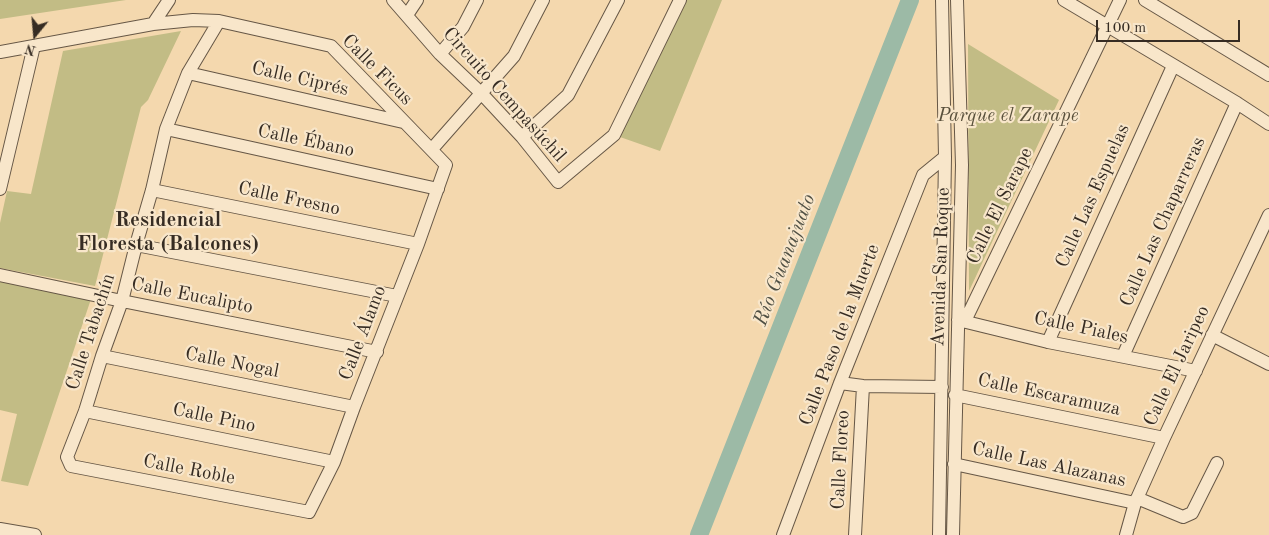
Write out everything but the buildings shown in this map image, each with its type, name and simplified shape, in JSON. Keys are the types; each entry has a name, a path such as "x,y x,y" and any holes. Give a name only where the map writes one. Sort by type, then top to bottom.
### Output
{"street":[{"path":"153,24 169,0"},
{"name":"Circuito Cempasúchil","path":"393,0 440,54 482,94 522,137 558,182 614,135 680,0"},
{"path":"407,15 417,0"},
{"path":"440,54 463,27 477,0"},
{"path":"432,149 514,56 543,0"},
{"path":"522,137 568,94 618,0"},
{"name":"Avenida San Roque","path":"939,535 945,157 942,0"},
{"name":"Avenida San Roque","path":"953,535 956,396 961,320 962,165 957,0"},
{"path":"1064,0 1269,124"},
{"name":"Calle El Sarape","path":"961,320 1120,0"},
{"path":"1145,0 1269,75"},
{"name":"Calle Ficus","path":"0,52 153,24 194,20 219,21 331,46 446,164"},
{"name":"Calle Tabachín","path":"67,457 85,411 122,301 152,190 166,129 188,74 219,21"},
{"path":"0,189 34,46"},
{"name":"Calle Las Espuelas","path":"1048,342 1173,66"},
{"name":"Calle Ciprés","path":"188,74 403,122"},
{"name":"Calle Las Chaparreras","path":"1123,356 1237,103"},
{"name":"Calle Ébano","path":"166,129 438,189"},
{"name":"Calle Paso de la Muerte","path":"783,535 840,383 923,175 945,157"},
{"name":"Calle Álamo","path":"309,512 334,462 418,244 446,164"},
{"name":"Calle Fresno","path":"152,190 418,244"},
{"name":"Calle El Jaripeo","path":"1126,535 1136,501 1164,438 1269,215"},
{"path":"136,245 397,296"},
{"name":"Calle Eucalipto","path":"0,275 377,352"},
{"name":"Calle Piales","path":"961,320 1048,342 1196,371"},
{"path":"1212,335 1269,364"},
{"name":"Calle Nogal","path":"102,356 354,407"},
{"path":"840,383 863,386 942,387"},
{"name":"Calle Floreo","path":"856,535 863,386"},
{"name":"Calle Escaramuza","path":"956,396 1164,438"},
{"name":"Calle Pino","path":"85,411 334,462"},
{"name":"Calle Roble","path":"67,457 72,466 309,512"},
{"name":"Calle Las Alazanas","path":"954,464 1136,501 1183,517 1192,513 1217,463"},
{"path":"953,521 962,535"},
{"path":"0,529 35,535"}],"green space":[{"path":"0,0 126,0 0,19"},
{"path":"687,0 722,0 660,151 620,137"},
{"path":"181,31 148,100 141,107 95,286 0,268 0,223 7,191 31,194 63,51"},
{"name":"Parque el Zarape","path":"968,44 1059,100 969,291"},
{"path":"0,280 91,299 28,486 1,481 17,414 0,410"}],"waterway":[{"name":"Río Guanajuato","path":"699,535 910,0"}],"district":[{"name":"Residencial Floresta (Balcones)","path":"168,232"}]}
